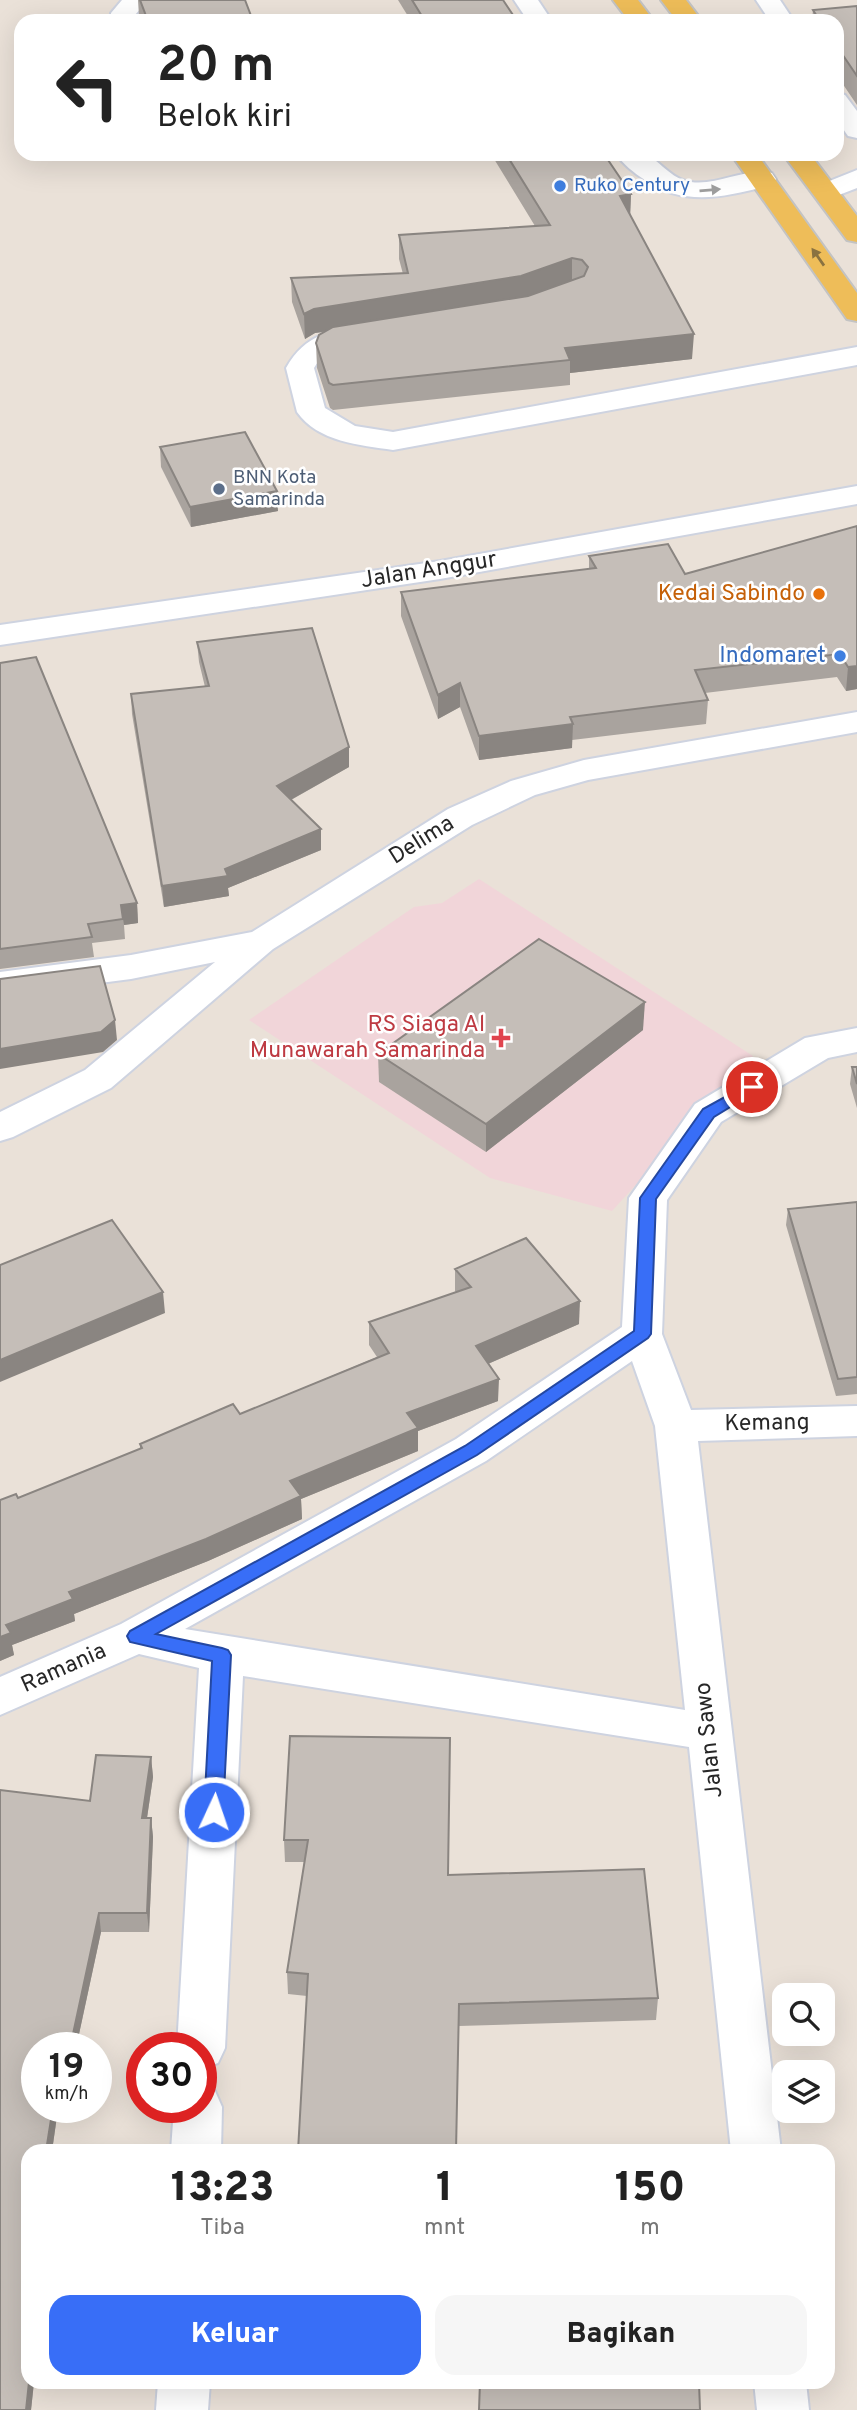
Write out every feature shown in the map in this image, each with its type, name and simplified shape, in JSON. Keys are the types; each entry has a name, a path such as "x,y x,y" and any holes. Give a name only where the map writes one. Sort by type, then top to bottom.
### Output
{"main road":[{"path":"625,0 636,14"},
{"path":"673,0 684,14"},
{"path":"749,161 857,313"},
{"path":"802,161 857,234"}],"street":[{"path":"123,14 136,0"},
{"path":"844,111 856,128"},
{"path":"637,161 656,179 672,187 690,191 716,190 763,179"},
{"path":"826,192 857,178"},
{"path":"396,331 325,342 306,353 300,368 312,412 347,434 393,441 857,356"},
{"name":"Jalan Anggur","path":"0,635 440,570 857,495"},
{"name":"Delima","path":"0,984 131,967 262,941 460,817 523,788 584,770 857,722"},
{"path":"0,1128 98,1079 262,941"},
{"path":"642,1334 648,1198 708,1113 818,1047 857,1040"},
{"name":"Jalan Sawo","path":"642,1334 677,1426 755,2144"},
{"name":"Ramania","path":"0,1697 136,1636 471,1450 642,1334"},
{"name":"Kemang","path":"677,1426 857,1422"},
{"path":"136,1636 222,1655 709,1732"},
{"path":"202,2032 222,1655"},
{"path":"196,2144 197,2123"},
{"path":"182,2410 184,2389"},
{"path":"781,2389 783,2410"}],"shaded area":[{"name":"RS Siaga Al Munawarah Samarinda","path":"479,879 753,1056 612,1211 490,1178 249,1020 414,907 442,903"}],"building":[{"path":"140,0 245,0 250,14 145,14"},
{"path":"412,0 503,0 512,14 421,14"},
{"path":"857,6 857,76 844,57 844,14 816,14 813,10"},
{"path":"510,161 609,161 631,194 620,196 694,334 565,348 570,360 333,385 329,383 316,343 319,335 333,327 528,296 584,276 588,267 582,260 572,258 521,276 314,309 304,314 291,278 408,273 399,235 550,225"},
{"name":"BNN Kota Samarinda","path":"245,432 277,491 190,507 160,447"},
{"path":"857,526 857,666 848,667 840,654 695,670 708,700 570,717 573,724 479,736 460,683 438,695 401,592 596,568 589,556 668,544 685,574"},
{"path":"312,628 349,747 277,786 321,829 225,869 228,876 162,886 131,694 209,686 197,642"},
{"path":"36,657 137,903 121,905 123,919 88,924 92,937 0,949 0,663"},
{"path":"539,939 645,1002 486,1124 378,1054"},
{"path":"100,966 115,1020 101,1032 0,1049 0,979"},
{"path":"852,1067 857,1067 857,1084"},
{"path":"857,1202 857,1377 838,1379 788,1209"},
{"path":"112,1220 163,1292 0,1360 0,1265"},
{"path":"526,1238 580,1301 476,1346 499,1379 407,1413 418,1428 290,1481 301,1496 206,1539 69,1592 73,1599 6,1625 11,1633 0,1637 0,1500 16,1494 18,1498 142,1448 140,1444 233,1404 240,1414 389,1353 369,1322 471,1287 455,1269"},
{"path":"290,1736 450,1738 448,1875 644,1869 658,1998 459,2004 456,2144 298,2144 308,1974 287,1972 308,1840 284,1840"},
{"path":"96,1755 151,1757 142,1818 151,1818 147,1913 99,1913 73,2032 21,2032 21,2123 50,2123 47,2144 21,2144 21,2389 28,2389 26,2410 0,2410 0,1790 90,1801"},
{"path":"480,2389 699,2389 700,2410 479,2410"}],"place":[{"name":"Ruko Century","path":"560,186"},
{"name":"BNN Kota Samarinda","path":"219,489"},
{"name":"Kedai Sabindo","path":"819,594"},
{"name":"Indomaret","path":"840,656"},
{"name":"RS Siaga Al Munawarah Samarinda","path":"501,1038"}],"route":[{"path":"214,1812 222,1655 136,1636 471,1450 642,1334 648,1198 708,1113 752,1087"}]}
